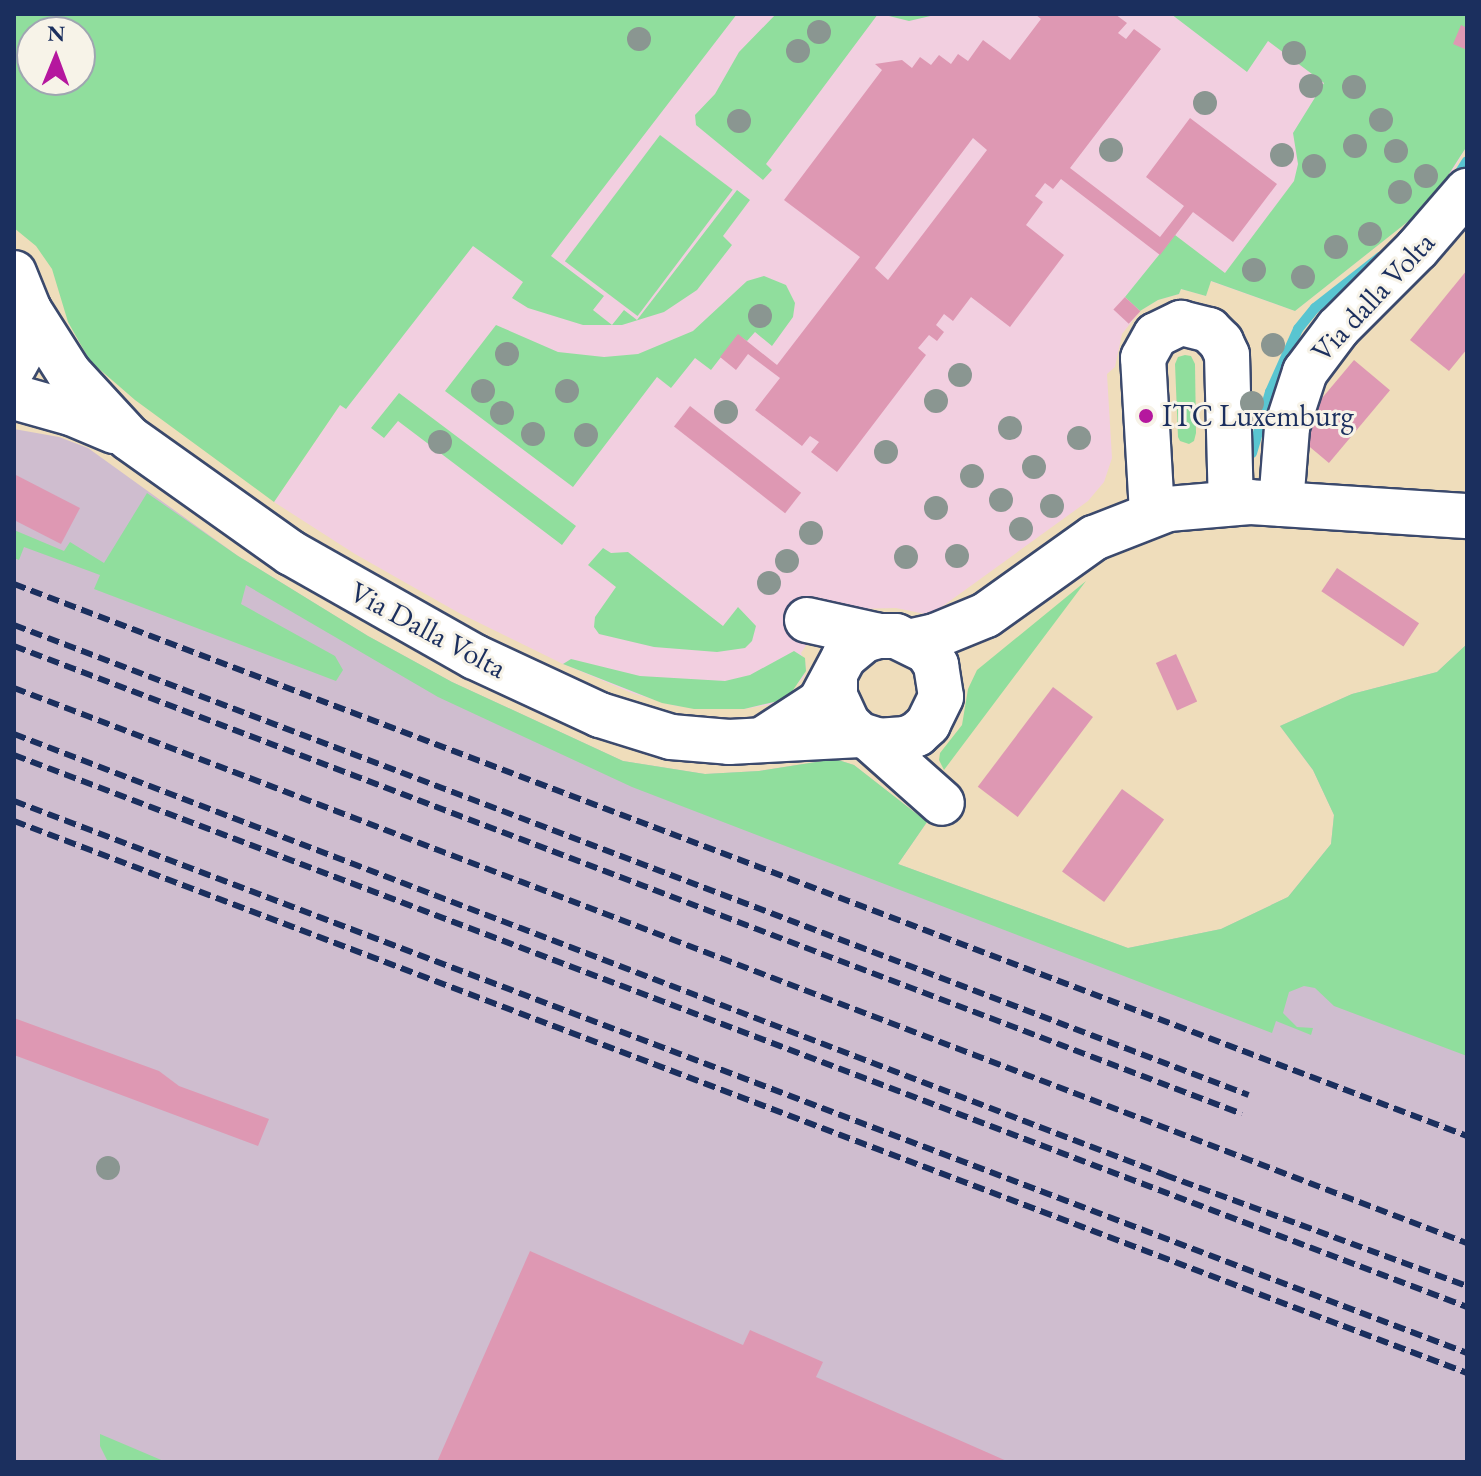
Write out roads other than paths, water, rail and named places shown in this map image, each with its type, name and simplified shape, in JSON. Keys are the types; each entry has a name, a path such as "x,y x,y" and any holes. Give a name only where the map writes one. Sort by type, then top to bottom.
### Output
{"street":[{"name":"Via dalla Volta","path":"1281,504 1287,427 1305,372 1338,328 1417,249 1467,191"},
{"path":"14,366 24,348 22,292"},
{"name":"Via Dalla Volta","path":"22,292 69,373 129,438 217,503 316,568 421,629 531,684 600,715 649,732 711,742 865,737 893,742 917,734"},
{"path":"1152,513 1143,358 1156,335 1181,323 1209,330 1221,342 1227,355 1231,503"},
{"name":"Via Dalla Volta","path":"14,397 85,418 129,438"},
{"path":"837,673 839,711 935,796 918,758 917,734 937,711 941,682 986,615 1076,548 1152,513 1231,503 1467,516"},
{"path":"760,741 813,708 852,649 986,615"},
{"path":"896,638 927,651 941,682"}],"waterway":[{"path":"1455,180 1467,161"},
{"path":"1252,453 1270,392 1298,329 1315,308 1380,257"}],"railway":[{"path":"14,584 1467,1136"},
{"path":"14,625 1249,1095"},
{"path":"14,646 1242,1114"},
{"path":"14,688 1467,1243"},
{"path":"14,734 1165,1175 1467,1286"},
{"path":"14,755 1467,1307"},
{"path":"14,801 1467,1353"},
{"path":"14,821 1467,1373"}],"place":[{"name":"ITC Luxemburg","path":"1146,416"}]}
